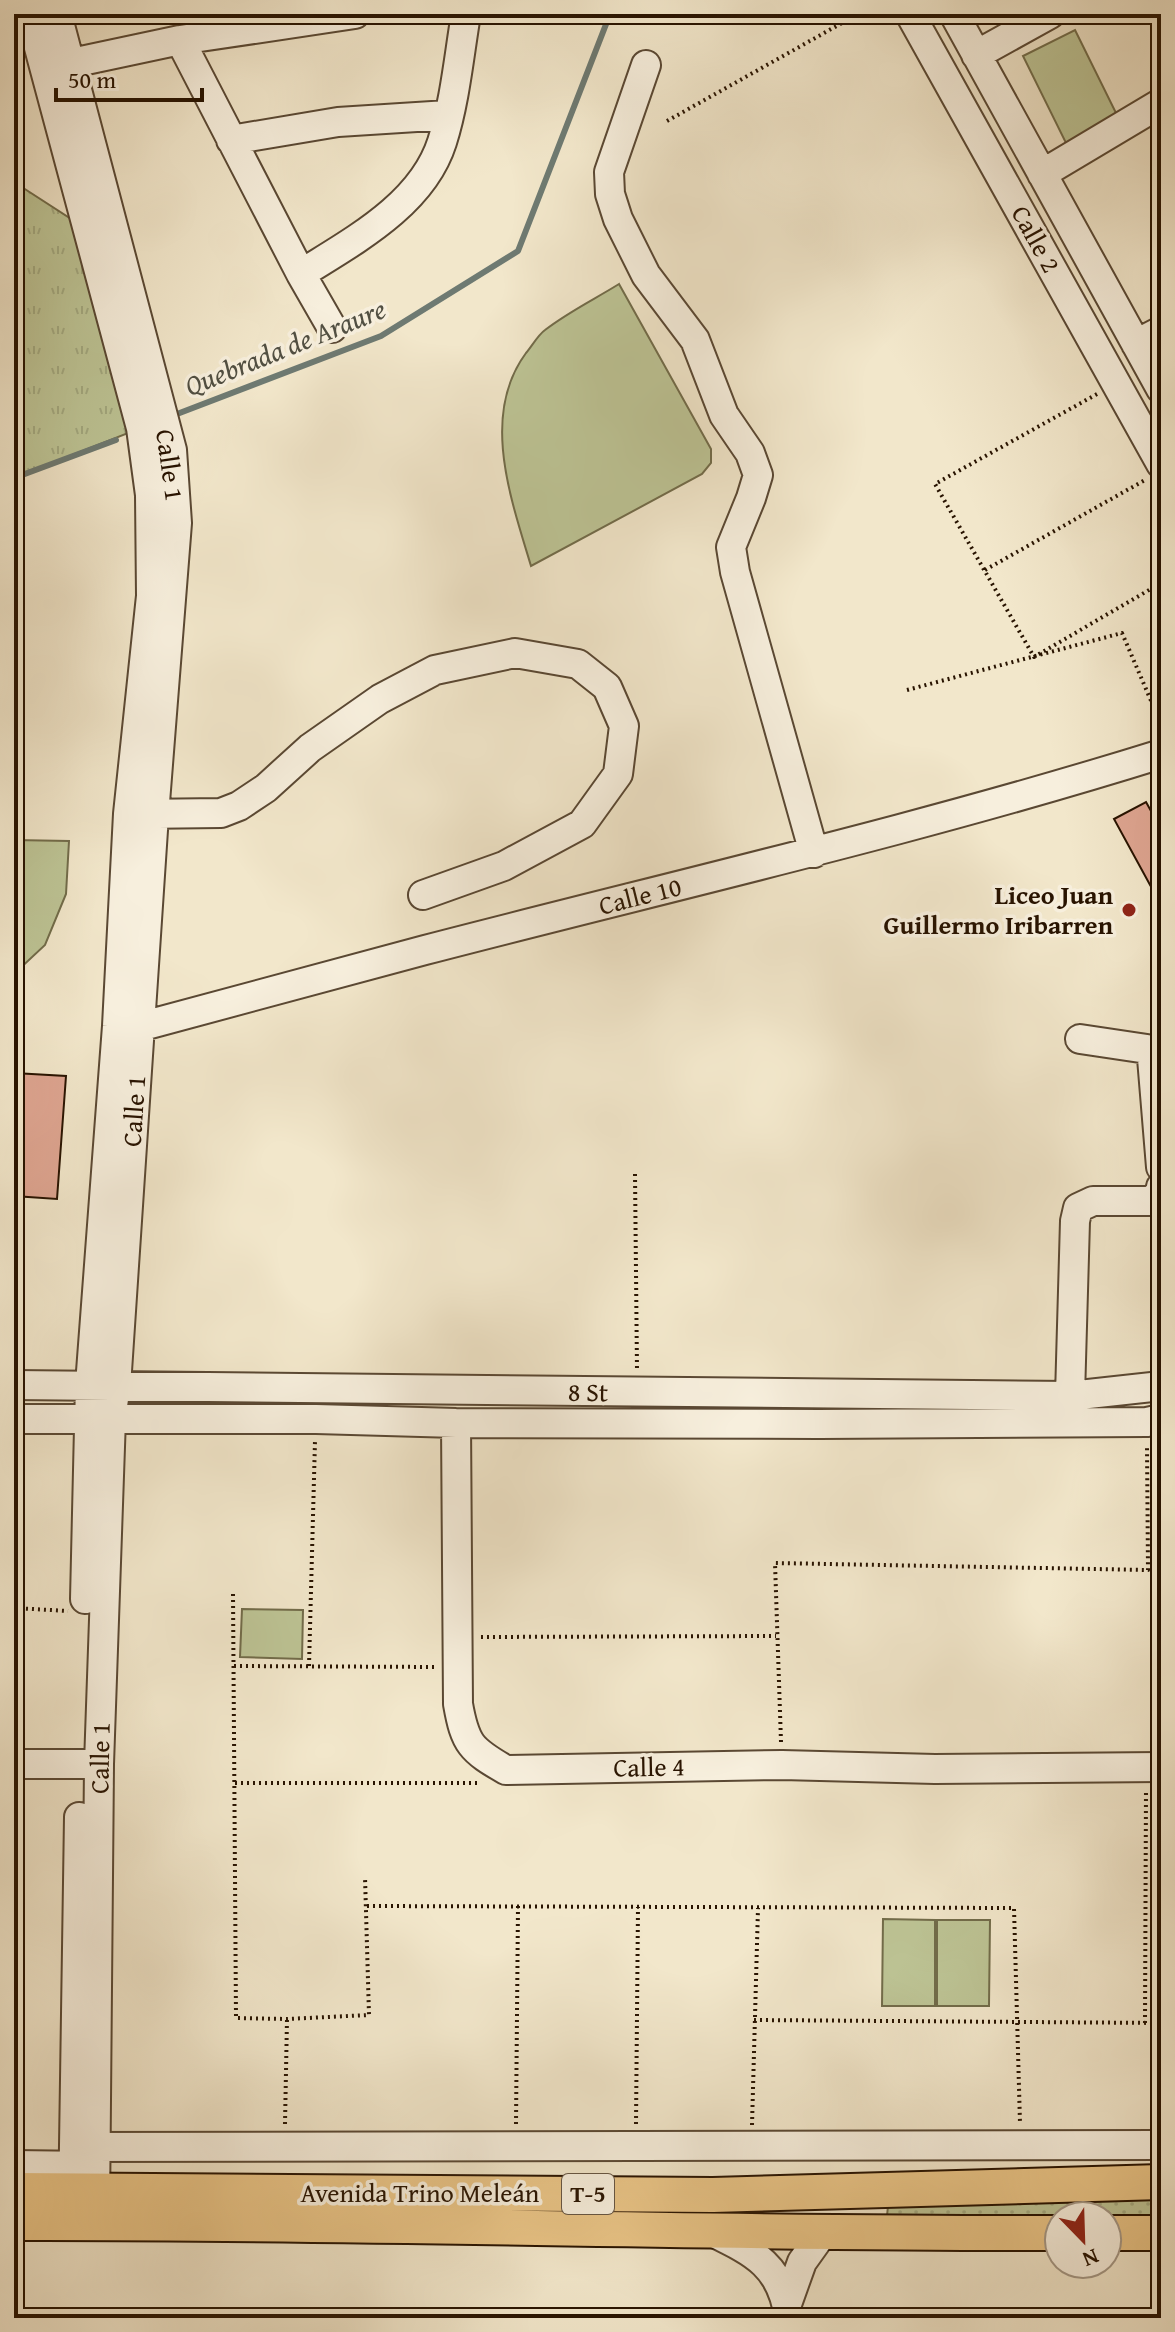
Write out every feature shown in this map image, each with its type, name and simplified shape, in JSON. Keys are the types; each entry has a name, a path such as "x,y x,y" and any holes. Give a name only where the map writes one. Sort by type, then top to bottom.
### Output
{"main road":[{"name":"Avenida Trino Meleán","path":"14,2190 85,2182 713,2195 1161,2182"},
{"name":"Avenida Trino Meleán","path":"14,2223 85,2182 707,2229 822,2234 1043,2233"},
{"path":"1123,2233 1161,2233"}],"street":[{"name":"Calle 1","path":"30,14 58,66 172,450 177,523 141,815 85,1611 90,1764"},
{"name":"Calle 1","path":"57,14 58,66"},
{"path":"58,66 180,40 220,24 355,14"},
{"path":"301,274 371,229 416,189 442,144 466,14"},
{"name":"Calle 2","path":"910,14 1116,384 1154,472"},
{"name":"Calle 2","path":"954,14 1161,389"},
{"path":"976,55 1050,14"},
{"path":"180,40 332,328"},
{"path":"646,65 609,172 610,194 618,219 646,275 695,340 724,415 750,453 758,475 731,547 814,853"},
{"path":"1042,174 1161,103"},
{"path":"231,140 338,122 448,115"},
{"path":"1136,344 1161,331"},
{"path":"141,815 221,813 239,806 266,788 310,748 380,699 435,670 515,653 578,664 607,687 624,726 618,774 582,824 504,866 423,895"},
{"name":"Calle 10","path":"128,1026 814,853 1161,754"},
{"path":"1080,1039 1147,1049 1152,1058 1161,1167"},
{"path":"1070,1396 1075,1221 1078,1208 1093,1201 1151,1201 1160,1193 1161,1187"},
{"name":"8 St","path":"14,1385 1070,1396 1161,1386"},
{"name":"8 St","path":"14,1419 835,1424 1154,1420"},
{"name":"Calle 1","path":"85,2182 90,1764 100,1419"},
{"name":"Calle 4","path":"456,1423 458,1704 464,1735 481,1756 506,1770 782,1765 935,1769 1154,1767"},
{"path":"14,1764 90,1764"},
{"path":"14,2165 85,2182 285,2146 1161,2145"},
{"path":"707,2229 745,2248 769,2266 788,2311"},
{"path":"788,2311 802,2262 822,2234"}],"path":[{"path":"667,121 858,14"},
{"path":"1034,657 935,484 1116,384"},
{"path":"985,570 1154,472"},
{"path":"1034,657 1161,583"},
{"path":"907,690 1122,633 1161,724"},
{"path":"635,1174 637,1392"},
{"path":"309,1666 316,1419"},
{"path":"782,1765 775,1563 1148,1570 1154,1420"},
{"path":"233,1594 236,2018 369,2015 365,1877"},
{"path":"14,1608 85,1611"},
{"path":"458,1637 777,1636"},
{"path":"234,1666 458,1667"},
{"path":"1145,2023 1154,1767"},
{"path":"235,1783 484,1783"},
{"path":"367,1906 1014,1908 1021,2145"},
{"path":"516,2146 518,1906"},
{"path":"636,2146 638,1907"},
{"path":"752,2146 758,1908"},
{"path":"285,2146 287,2019"},
{"path":"754,2020 1161,2023"}],"green space":[{"path":"1075,30 1118,117 1066,143 1023,56"},
{"path":"14,182 88,230 141,428 14,478"},
{"path":"619,284 711,449 711,463 702,474 531,566 508,486 504,458 502,430 512,377 542,332"},
{"path":"14,840 69,841 66,894 45,945 14,974"},
{"path":"242,1609 303,1610 302,1659 240,1657"},
{"path":"883,1919 935,1920 935,2006 882,2006"},
{"path":"937,1920 990,1920 989,2006 937,2006"},
{"path":"1161,2197 1161,2227 1123,2219 1123,2200 1070,2200"},
{"path":"1043,2201 1043,2222 887,2216 888,2206"}],"building":[{"path":"1146,802 1161,829 1161,905 1114,819"},
{"path":"14,1073 66,1076 57,1199 14,1196"}],"waterway":[{"name":"Quebrada de Araure","path":"177,414 381,336 518,251 610,14"},
{"name":"Quebrada de Araure","path":"14,478 116,440"}],"place":[{"name":"Liceo Juan Guillermo Iribarren","path":"1129,910"}]}
